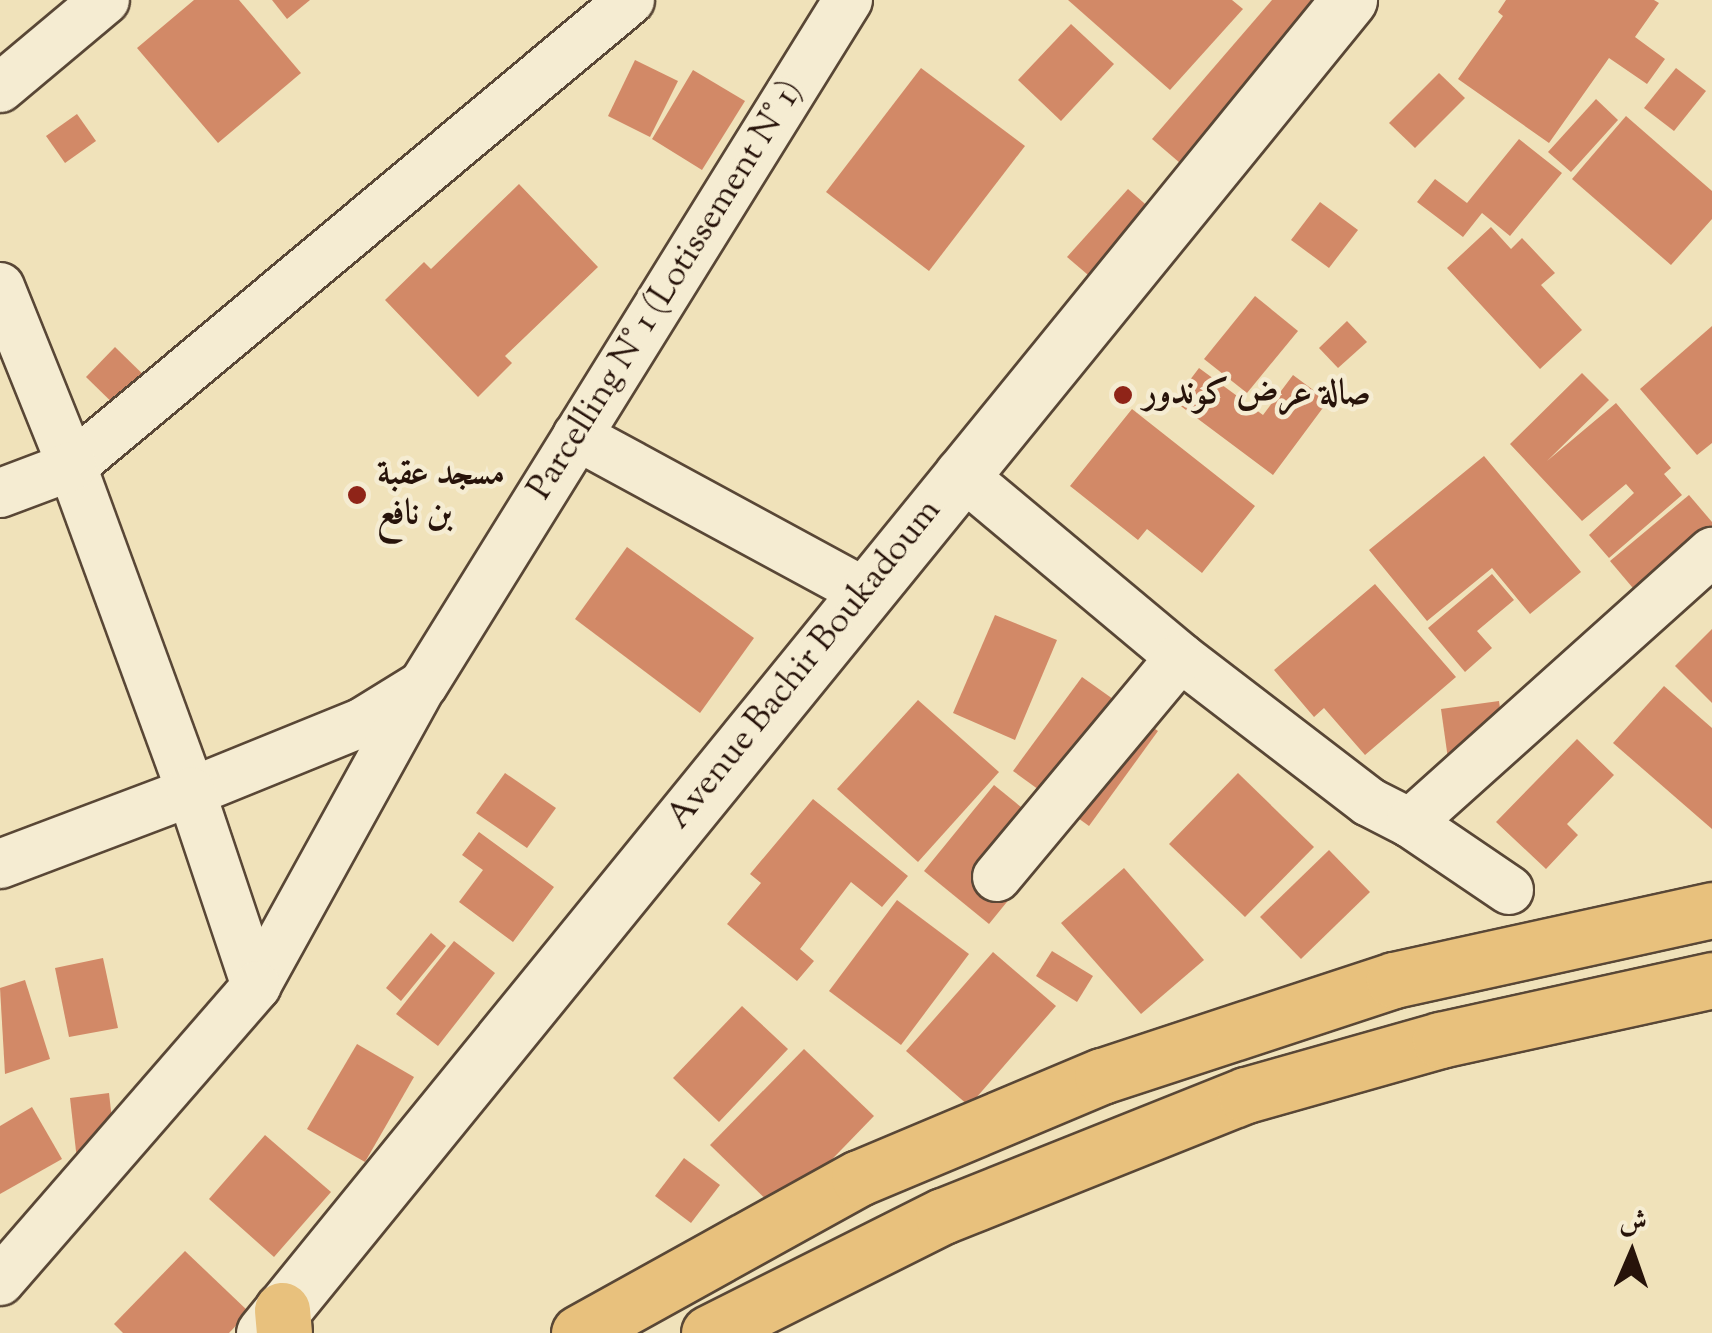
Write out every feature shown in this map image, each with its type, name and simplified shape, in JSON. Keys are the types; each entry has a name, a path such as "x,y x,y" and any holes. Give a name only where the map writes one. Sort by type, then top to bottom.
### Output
{"highway":[{"path":"578,1333 859,1178 1102,1076 1408,976 1712,910"},
{"path":"709,1333 959,1209 1246,1094 1440,1040 1712,980"}],"street":[{"path":"0,88 104,0"},
{"path":"0,493 72,466 630,0"},
{"name":"Parcelling N° 1 (Lotissement N° 1)","path":"0,1281 256,986 422,685 848,0"},
{"name":"Avenue Bachir Boukadoum","path":"277,1325 960,473 1349,0"},
{"path":"0,287 72,466 256,986"},
{"path":"577,436 864,592"},
{"path":"960,473 1180,657 1370,802 1410,823 1510,890"},
{"path":"1410,823 1712,552"},
{"path":"997,877 1180,657"},
{"name":"Parcelling N° 1 (Lotissement N° 1)","path":"0,864 363,722 422,685"}],"building":[{"path":"194,0 239,0 301,73 218,143 137,48"},
{"path":"272,0 310,0 287,19"},
{"path":"1068,0 1232,0 1243,9 1170,90"},
{"path":"1272,0 1369,0 1208,187 1152,139"},
{"path":"1506,0 1654,0 1659,3 1635,37 1665,59 1647,84 1609,58 1549,143 1458,79 1503,16 1498,12"},
{"path":"1071,24 1114,64 1061,121 1018,80"},
{"path":"635,60 678,81 650,137 608,116"},
{"path":"921,68 1025,146 929,271 826,192"},
{"path":"1676,68 1706,91 1674,131 1644,108"},
{"path":"693,70 745,101 702,170 652,139"},
{"path":"1439,73 1465,98 1415,148 1389,123"},
{"path":"1596,99 1618,120 1571,172 1548,152"},
{"path":"77,114 96,141 65,163 46,136"},
{"path":"1626,116 1712,191 1712,219 1671,265 1572,179"},
{"path":"1519,139 1562,173 1510,236 1482,213 1463,237 1417,202 1435,179 1467,203"},
{"path":"519,184 598,267 505,356 512,363 478,397 385,300 424,262 431,269"},
{"path":"1128,189 1168,224 1108,292 1067,257"},
{"path":"1320,202 1358,230 1329,268 1291,240"},
{"path":"1491,227 1511,249 1522,238 1555,273 1541,285 1582,330 1540,369 1447,268"},
{"path":"1255,296 1298,331 1247,393 1204,359"},
{"path":"1347,321 1367,342 1338,368 1319,348"},
{"path":"1712,326 1712,443 1697,455 1640,389"},
{"path":"115,347 158,389 129,419 86,377"},
{"path":"1199,368 1263,415 1293,375 1328,401 1273,475 1174,401"},
{"path":"1582,373 1609,400 1547,461 1616,403 1671,468 1664,474 1682,495 1609,558 1589,535 1634,493 1626,484 1582,521 1510,444"},
{"path":"1132,409 1255,506 1202,573 1147,529 1138,540 1070,486"},
{"path":"1484,456 1581,572 1530,614 1492,568 1427,621 1369,550"},
{"path":"1689,495 1712,522 1712,554 1649,607 1610,561"},
{"path":"627,547 754,638 700,713 575,619"},
{"path":"1492,574 1514,600 1477,631 1492,648 1465,672 1428,628"},
{"path":"1375,584 1456,677 1365,755 1324,708 1314,717 1274,670"},
{"path":"995,615 1057,640 1015,740 953,713"},
{"path":"1712,629 1712,703 1675,666"},
{"path":"1082,677 1158,731 1089,826 1013,771"},
{"path":"1664,686 1712,728 1712,829 1613,743"},
{"path":"918,700 999,772 918,862 837,789"},
{"path":"1499,701 1503,730 1449,766 1441,709"},
{"path":"1577,739 1614,775 1567,824 1578,835 1546,869 1496,822"},
{"path":"505,773 556,808 527,848 476,813"},
{"path":"1238,773 1314,847 1245,917 1169,844"},
{"path":"994,785 1059,838 989,924 924,871"},
{"path":"813,799 908,876 882,907 851,882 800,949 814,961 797,981 727,924 761,883 750,874"},
{"path":"479,832 554,887 513,942 459,902 483,870 462,855"},
{"path":"1329,850 1370,892 1301,959 1260,917"},
{"path":"1124,868 1204,960 1141,1014 1061,923"},
{"path":"897,900 969,954 901,1045 829,991"},
{"path":"431,933 446,946 401,1001 386,988"},
{"path":"454,941 495,973 438,1046 396,1014"},
{"path":"1052,951 1093,976 1077,1002 1036,976"},
{"path":"993,952 1056,1006 969,1106 906,1051"},
{"path":"103,958 118,1028 69,1037 55,968"},
{"path":"25,980 50,1059 5,1074 0,988"},
{"path":"742,1006 788,1049 719,1122 673,1078"},
{"path":"357,1044 414,1077 365,1162 307,1129"},
{"path":"804,1049 874,1116 780,1213 710,1145"},
{"path":"109,1093 116,1155 77,1160 70,1098"},
{"path":"32,1107 62,1159 0,1194 0,1126"},
{"path":"265,1135 331,1192 274,1257 209,1199"},
{"path":"684,1158 720,1185 691,1223 655,1196"},
{"path":"185,1251 249,1312 229,1333 123,1333 114,1324"}],"place":[{"name":"صالة عرض كوندور","path":"1123,395"},
{"name":"مسجد عقبة بن نافع","path":"357,495"}]}
